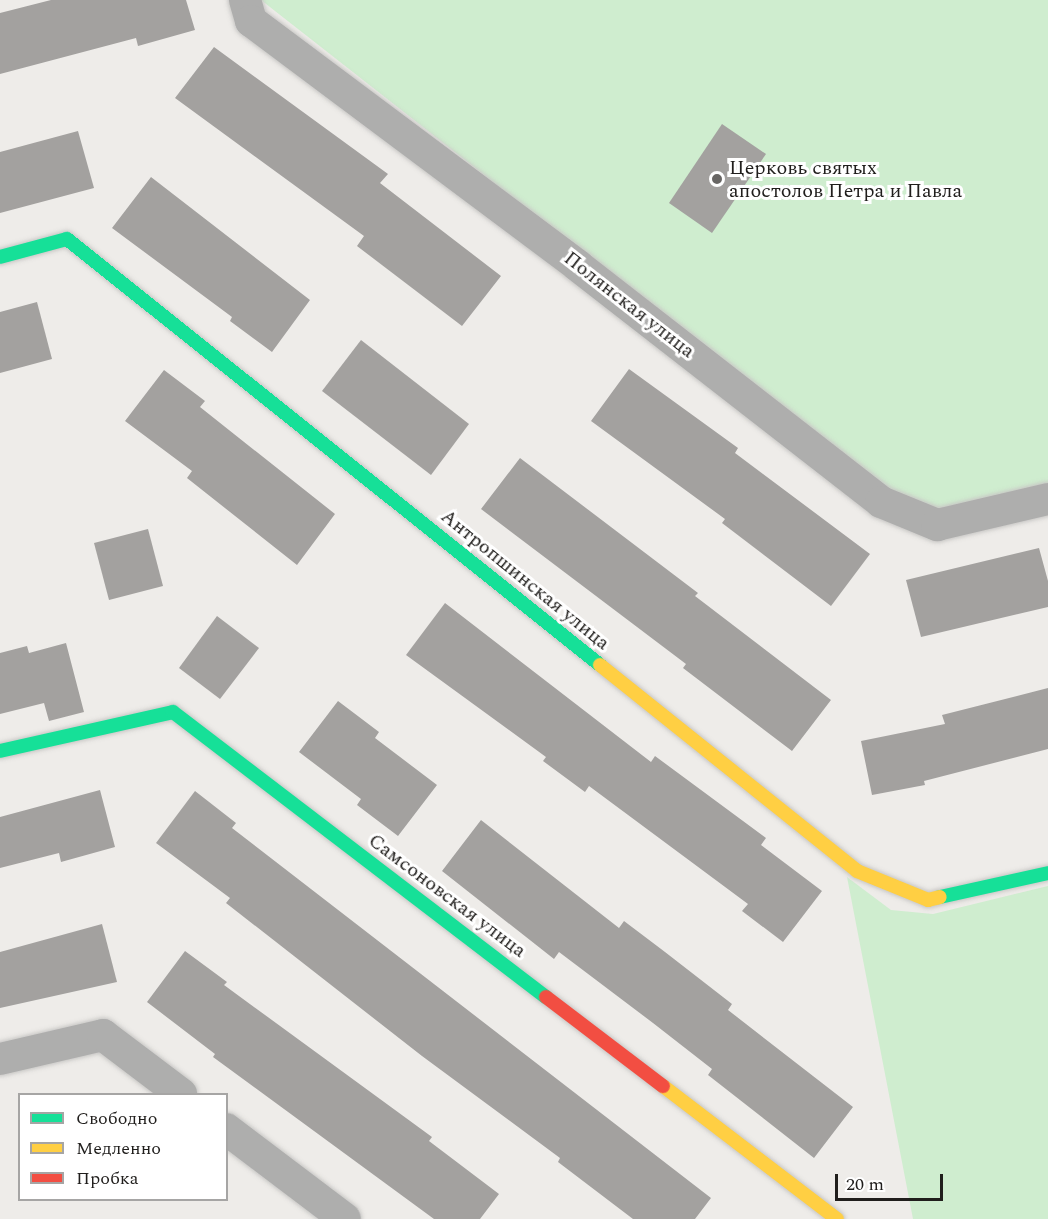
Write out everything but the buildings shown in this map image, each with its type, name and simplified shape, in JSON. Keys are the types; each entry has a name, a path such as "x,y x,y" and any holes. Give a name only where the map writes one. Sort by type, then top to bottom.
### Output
{"street":[{"name":"Полянская улица","path":"245,0 251,21 586,272 881,502 938,525 1048,499"},
{"name":"Антропшинская улица","path":"0,257 67,239 858,871 928,900 1048,873"},
{"name":"Самсоновская улица","path":"0,751 173,712 837,1219"},
{"path":"0,1059 103,1035 178,1093"},
{"path":"228,1131 345,1219"}],"green space":[{"path":"261,0 1048,0 1048,486 937,511 890,493"},
{"path":"847,877 891,910 933,914 1048,886 1048,1219 913,1219"}],"traffic: fast":[{"path":"0,257 67,239 600,665"},
{"path":"0,751 173,712 546,997"},
{"path":"940,897 1048,873"}],"traffic: slow":[{"path":"600,665 857,871 928,900 940,897"},
{"path":"663,1086 837,1219"}],"traffic: jam":[{"path":"546,997 663,1086"}],"place":[{"name":"Церковь святых апостолов Петра и Павла","path":"717,179"}]}
